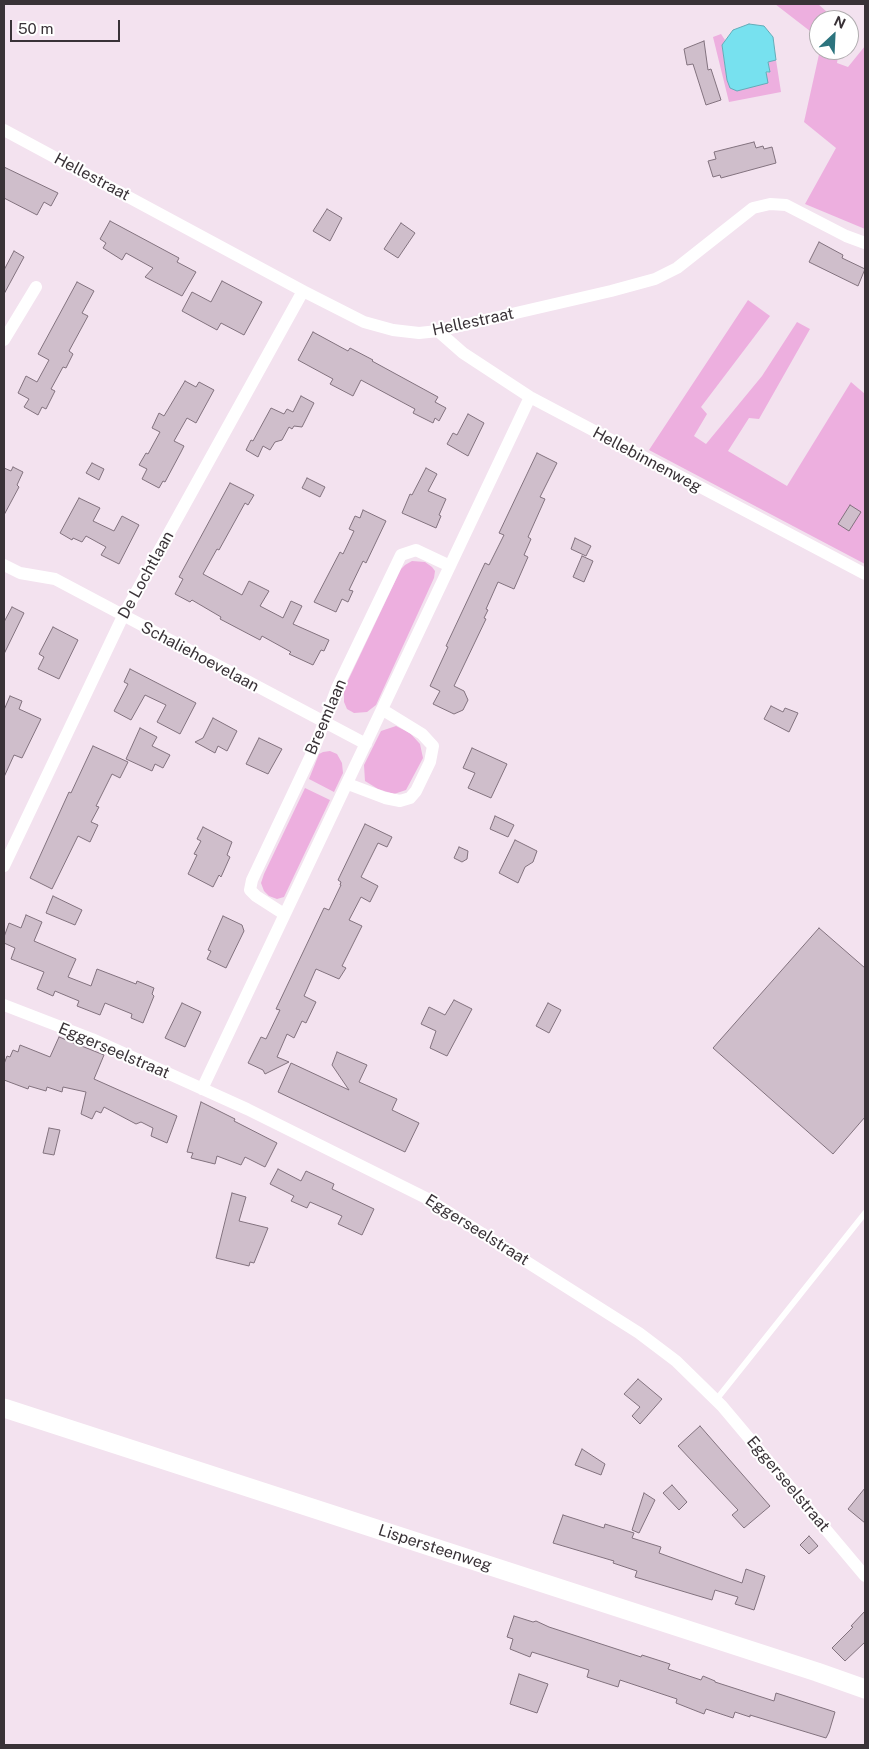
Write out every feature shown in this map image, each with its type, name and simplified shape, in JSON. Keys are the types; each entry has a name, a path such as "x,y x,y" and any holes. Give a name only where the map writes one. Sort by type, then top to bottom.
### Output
{"street":[{"name":"Hellestraat","path":"4,130 303,291 364,322 393,330 419,333 438,331 655,279 677,268 753,208 770,204 786,205 846,236 865,242"},
{"path":"4,340 36,287"},
{"name":"De Lochtlaan","path":"4,866 123,616 303,291"},
{"name":"Hellebinnenweg","path":"438,331 463,353 530,397 865,574"},
{"path":"202,1089 530,397"},
{"name":"Breemlaan","path":"284,914 250,890 252,880 314,749 337,688 401,555 416,550 450,566"},
{"name":"Schaliehoevelaan","path":"4,565 20,573 54,579 366,744"},
{"path":"348,784 385,798 400,801 410,798 416,791 430,762 433,746 422,734 383,710"},
{"name":"Eggerseelstraat","path":"4,1005 92,1039 254,1112 426,1198 639,1332 676,1361 716,1400 754,1442 865,1576"},
{"name":"Lispersteenweg","path":"4,1408 865,1689"}],"lane":[{"path":"716,1400 865,1213"}],"shaded area":[{"path":"775,4 818,4 825,10 809,10 809,30"},
{"path":"721,34 725,40 722,46 730,88 770,72 768,62 776,60 781,92 729,102 713,37"},
{"path":"865,46 865,229 805,204 836,148 804,122 818,60 837,60 837,63 848,67 854,60 859,60 859,53"},
{"path":"748,300 770,316 701,407 707,414 694,436 706,444 762,376 797,322 810,329 759,419 749,418 728,451 787,486 851,382 865,394 865,564 649,450"},
{"path":"412,561 425,562 432,567 435,571 434,578 376,705 367,712 354,713 347,709 344,702 344,689 401,569"},
{"path":"396,726 410,733 420,744 423,758 406,790 394,794 378,789 365,781 364,765 381,731"},
{"path":"330,751 337,754 342,763 343,773 334,792 309,779 319,754"},
{"path":"305,788 330,800 284,897 277,899 269,896 264,891 261,883"}],"water":[{"path":"749,24 764,26 773,37 776,60 768,62 770,72 766,72 768,83 737,91 730,88 727,80 722,45 733,30"}],"building":[{"path":"704,41 708,70 711,69 721,100 706,105 693,64 687,65 684,49"},
{"path":"754,142 756,148 763,146 764,149 772,147 776,163 721,178 720,175 713,177 708,161 716,159 714,152"},
{"path":"4,167 58,193 51,206 44,202 37,215 4,198"},
{"path":"327,209 342,218 330,241 313,231"},
{"path":"110,221 179,258 177,262 196,272 182,296 145,277 153,268 126,253 122,260 103,248 106,243 100,239"},
{"path":"401,223 415,233 398,258 384,249"},
{"path":"819,242 843,255 842,258 865,269 858,286 809,262"},
{"path":"14,251 24,257 4,294 4,270"},
{"path":"222,281 262,302 244,335 221,323 217,330 182,311 192,292 211,302"},
{"path":"77,282 94,291 82,313 88,316 69,351 73,354 66,368 63,367 51,389 55,391 46,409 42,407 38,415 24,407 29,399 18,393 26,376 37,382 49,360 38,354"},
{"path":"313,332 348,351 350,348 438,397 435,402 446,408 439,421 435,418 433,423 413,413 415,409 361,380 353,396 330,384 333,379 298,360"},
{"path":"185,381 196,387 199,382 214,390 196,423 187,418 174,441 184,446 165,482 163,481 159,488 142,479 147,469 139,465 146,453 148,454 160,432 152,428 159,413 164,416"},
{"path":"301,396 314,403 302,427 294,426 292,429 289,427 282,440 275,442 270,450 263,446 258,457 246,450 271,408 284,414 287,409 293,412"},
{"path":"468,414 484,423 468,456 447,444 453,433 457,435"},
{"path":"537,453 557,463 540,497 545,499 528,537 531,539 524,555 528,557 514,589 498,582 486,609 488,610 484,618 486,619 454,686 464,691 468,700 463,710 454,714 433,704 440,691 430,686 448,647 446,646 485,563 489,565 504,535 499,533"},
{"path":"92,463 104,469 99,480 86,473"},
{"path":"13,467 23,472 17,485 19,487 4,515 4,468 11,471"},
{"path":"426,468 437,474 428,491 446,499 436,528 402,513 410,494 412,495"},
{"path":"307,478 325,487 320,497 302,488"},
{"path":"230,483 254,495 248,505 245,503 219,550 217,549 203,574 242,595 249,581 269,591 260,606 283,618 291,601 302,606 293,624 329,640 324,651 321,650 313,665 289,654 291,652 262,636 260,640 220,619 221,617 192,600 190,602 175,594 183,579 179,577"},
{"path":"79,498 100,508 93,521 114,531 122,516 139,525 119,564 101,555 106,547 86,536 82,542 73,538 72,540 60,533"},
{"path":"850,505 861,512 849,531 838,524"},
{"path":"363,510 386,521 366,563 363,561 349,590 353,591 348,602 342,599 336,612 314,602 340,552 343,554 354,531 349,529 355,516 360,518"},
{"path":"575,538 591,546 586,556 571,549"},
{"path":"582,556 593,561 584,582 573,577"},
{"path":"12,607 24,613 4,654 4,622"},
{"path":"53,627 78,640 59,679 38,669 44,657 39,654"},
{"path":"130,669 196,703 180,734 157,722 166,705 145,695 131,720 114,711 128,684 124,682"},
{"path":"10,696 22,701 19,709 41,719 22,758 14,755 4,777 4,710"},
{"path":"771,706 783,712 785,708 798,713 789,732 764,719"},
{"path":"213,718 237,731 227,751 218,746 215,753 195,742 203,738"},
{"path":"140,728 157,737 152,746 170,755 163,768 155,764 152,771 126,759"},
{"path":"259,738 282,749 268,774 246,764"},
{"path":"93,746 128,762 120,778 112,774 96,806 99,807 91,822 98,825 90,842 78,836 52,889 30,878 69,792 71,793"},
{"path":"472,748 507,764 491,798 468,788 475,773 463,768"},
{"path":"495,816 514,825 508,837 490,829"},
{"path":"365,824 392,837 387,847 378,843 361,877 378,886 370,902 361,897 349,920 362,926 342,966 346,968 339,979 316,969 304,996 316,1002 306,1023 302,1021 294,1038 287,1034 277,1057 289,1062 265,1074 263,1070 248,1063 261,1037 266,1039 280,1010 276,1009 324,908 329,910 341,885 341,882 338,880"},
{"path":"203,827 232,842 227,855 230,857 221,877 219,875 213,887 188,874 197,855 194,854 201,841 197,839"},
{"path":"515,840 537,851 533,862 525,867 518,883 499,873"},
{"path":"459,847 468,851 467,859 462,862 454,858"},
{"path":"53,896 82,910 75,925 46,913"},
{"path":"26,915 42,922 34,941 76,959 68,977 91,986 97,969 136,984 137,981 154,988 152,994 154,996 143,1023 131,1018 132,1014 105,1003 100,1015 77,1006 79,1001 55,991 53,996 37,989 44,972 11,959 15,948 4,943 9,923 21,928"},
{"path":"223,916 242,925 244,931 226,968 207,959 211,951 208,950"},
{"path":"819,928 865,968 865,1117 833,1154 713,1048"},
{"path":"454,1000 472,1009 447,1056 430,1048 436,1031 421,1024 429,1007 445,1015"},
{"path":"182,1003 201,1012 185,1047 165,1038"},
{"path":"548,1003 561,1010 549,1033 536,1026"},
{"path":"59,1037 104,1055 94,1079 177,1116 167,1143 151,1136 153,1128 141,1122 136,1124 104,1107 101,1113 96,1111 92,1119 81,1114 86,1092 63,1087 62,1092 47,1087 46,1091 29,1086 28,1089 4,1080 4,1064 7,1056 10,1057 13,1050 18,1052 20,1045 50,1057"},
{"path":"337,1052 367,1065 359,1082 397,1099 392,1110 419,1123 405,1152 278,1092 291,1063 349,1090 332,1065"},
{"path":"201,1102 277,1143 265,1167 245,1157 241,1165 217,1156 215,1164 191,1158 193,1153 187,1152"},
{"path":"49,1128 60,1130 54,1155 43,1153"},
{"path":"278,1169 301,1181 306,1171 334,1184 332,1189 374,1209 362,1235 338,1224 342,1216 310,1202 307,1208 291,1201 294,1196 270,1184"},
{"path":"232,1193 246,1197 239,1221 268,1228 254,1263 250,1262 249,1266 216,1258"},
{"path":"638,1379 662,1399 640,1424 632,1416 640,1407 624,1394"},
{"path":"700,1426 770,1506 744,1528 732,1515 738,1510 678,1446"},
{"path":"582,1449 605,1464 601,1475 575,1465"},
{"path":"672,1485 687,1502 679,1510 663,1493"},
{"path":"865,1488 865,1523 848,1509"},
{"path":"644,1493 655,1500 639,1533 632,1530"},
{"path":"563,1515 604,1528 605,1524 634,1533 632,1538 661,1547 659,1553 742,1583 746,1569 765,1576 754,1610 735,1604 738,1597 715,1590 712,1600 635,1577 637,1571 613,1563 614,1561 553,1543"},
{"path":"809,1536 818,1546 809,1554 800,1545"},
{"path":"865,1611 865,1642 845,1661 832,1648 853,1627 851,1626"},
{"path":"514,1616 533,1622 536,1621 641,1657 642,1655 670,1664 668,1669 701,1680 703,1676 715,1682 774,1701 776,1693 835,1712 829,1732 826,1738 735,1712 733,1718 706,1709 704,1714 676,1703 677,1699 620,1680 618,1687 587,1677 589,1670 532,1652 530,1657 510,1649 513,1639 507,1637"},
{"path":"519,1674 548,1684 537,1713 510,1704"}]}
